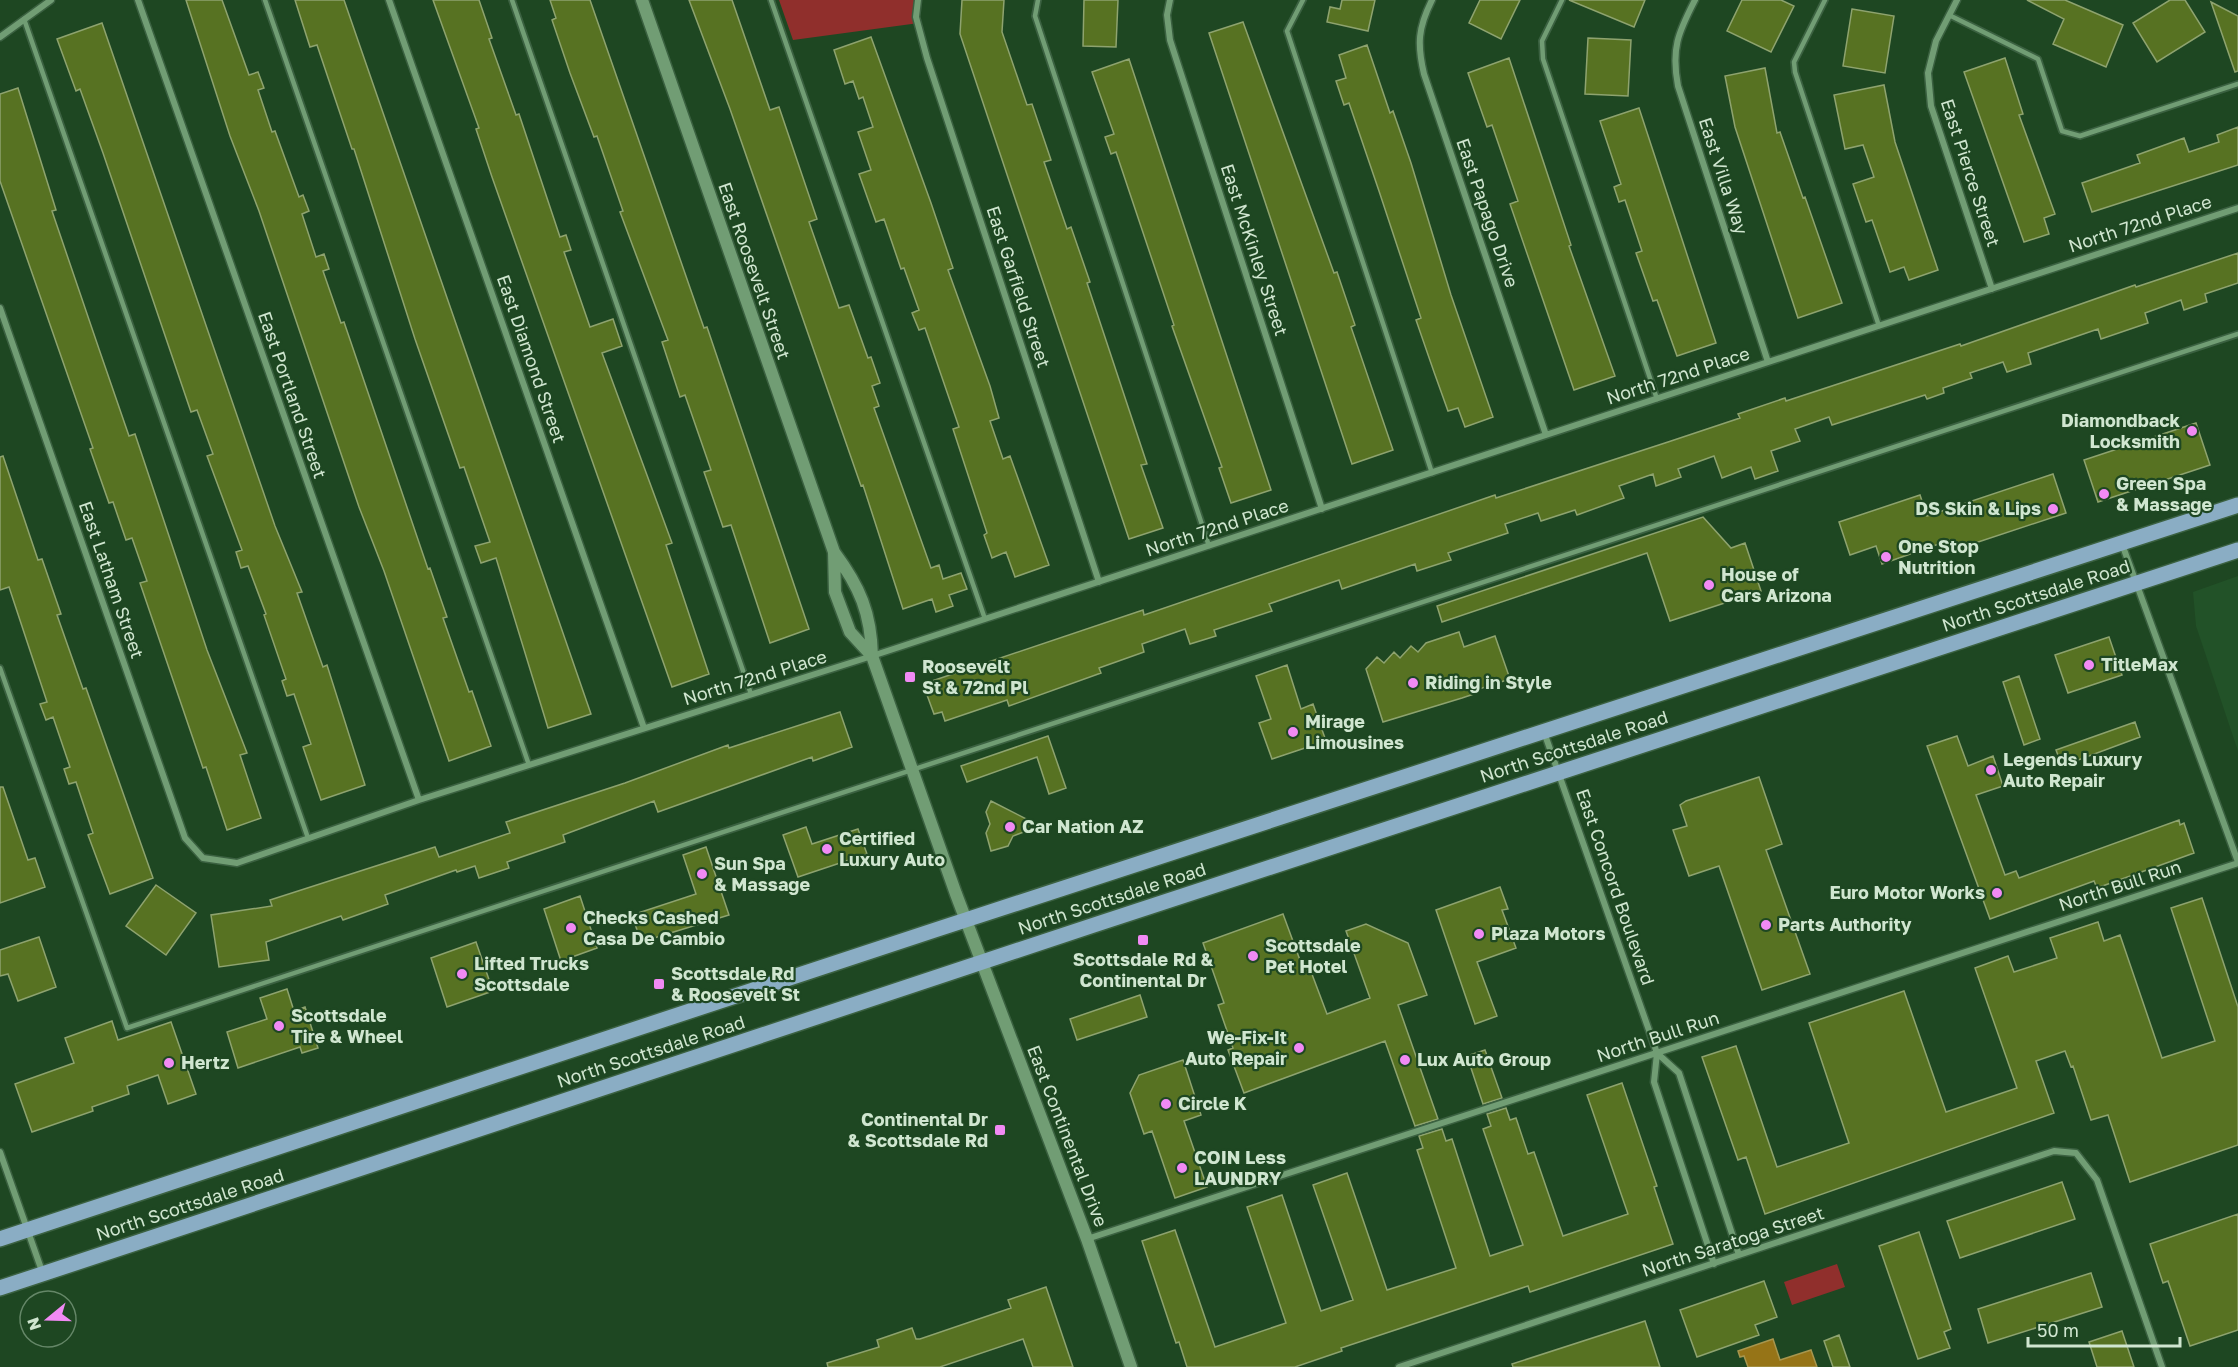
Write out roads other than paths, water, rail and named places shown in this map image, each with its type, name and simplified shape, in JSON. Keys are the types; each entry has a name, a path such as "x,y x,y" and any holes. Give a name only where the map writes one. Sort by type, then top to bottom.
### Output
{"main road":[{"name":"North Scottsdale Road","path":"0,1239 966,920 2238,505"},
{"name":"North Scottsdale Road","path":"0,1288 1559,772 2238,550"}],"street":[{"path":"0,37 51,0"},
{"name":"East Portland Street","path":"138,0 419,800"},
{"name":"East Diamond Street","path":"389,0 644,728"},
{"name":"East Roosevelt Street","path":"642,0 834,552 855,580 871,625 872,656 966,920"},
{"name":"East Garfield Street","path":"918,0 916,16 927,58 1099,582"},
{"name":"East McKinley Street","path":"1170,0 1167,15 1170,40 1322,509"},
{"name":"East Papago Drive","path":"1432,0 1426,13 1418,47 1424,74 1546,435"},
{"name":"East Villa Way","path":"1695,0 1677,36 1673,62 1678,86 1768,362"},
{"name":"East Pierce Street","path":"1957,0 1936,41 1928,73 1931,106 1992,289"},
{"name":"North 72nd Place","path":"202,858 237,863 419,800 872,656 2238,208"},
{"name":"East Latham Street","path":"0,308 185,838 202,858"},
{"path":"2122,543 2238,862"},
{"name":"East Roosevelt Street","path":"834,552 835,592 850,632 872,656"},
{"name":"East Concord Boulevard","path":"1544,731 1657,1053 1654,1082 1714,1264"},
{"name":"North Bull Run","path":"1087,1239 2238,862"},
{"name":"East Continental Drive","path":"966,920 1087,1239 1131,1367"},
{"name":"East Concord Boulevard","path":"1657,1053 1679,1073 1739,1255"},
{"name":"North Saratoga Street","path":"1399,1367 1415,1364 2054,1151 2076,1153 2097,1180 2162,1367"},
{"path":"0,1152 43,1275"}],"lane":[{"path":"265,0 529,765"},
{"path":"512,0 752,694"},
{"path":"771,0 985,619"},
{"path":"1038,0 1035,16 1209,546"},
{"path":"1303,0 1287,31 1432,472"},
{"path":"1563,0 1542,41 1543,59 1657,399"},
{"path":"1825,0 1794,62 1795,72 1879,326"},
{"path":"1949,15 2038,59 2062,131 2080,136 2238,84"},
{"path":"24,20 308,838"},
{"path":"0,668 127,1028 2238,334"}],"place":[{"name":"Diamondback Locksmith","path":"2192,431"},
{"name":"Green Spa & Massage","path":"2104,494"},
{"name":"DS Skin & Lips","path":"2053,509"},
{"name":"One Stop Nutrition","path":"1886,557"},
{"name":"House of Cars Arizona","path":"1709,585"},
{"name":"TitleMax","path":"2089,665"},
{"name":"Roosevelt St & 72nd Pl","path":"910,677"},
{"name":"Riding in Style","path":"1413,683"},
{"name":"Mirage Limousines","path":"1293,732"},
{"name":"Legends Luxury Auto Repair","path":"1991,770"},
{"name":"Car Nation AZ","path":"1010,827"},
{"name":"Certified Luxury Auto","path":"827,849"},
{"name":"Sun Spa & Massage","path":"702,874"},
{"name":"Euro Motor Works","path":"1997,893"},
{"name":"Parts Authority","path":"1766,925"},
{"name":"Checks Cashed Casa De Cambio","path":"571,928"},
{"name":"Plaza Motors","path":"1479,934"},
{"name":"Scottsdale Rd & Continental Dr","path":"1143,940"},
{"name":"Scottsdale Pet Hotel","path":"1253,956"},
{"name":"Lifted Trucks Scottsdale","path":"462,974"},
{"name":"Scottsdale Rd & Roosevelt St","path":"659,984"},
{"name":"Scottsdale Tire & Wheel","path":"279,1026"},
{"name":"We-Fix-It Auto Repair","path":"1299,1048"},
{"name":"Lux Auto Group","path":"1405,1060"},
{"name":"Hertz","path":"169,1063"},
{"name":"Circle K","path":"1166,1104"},
{"name":"Continental Dr & Scottsdale Rd","path":"1000,1130"},
{"name":"COIN Less LAUNDRY","path":"1182,1168"}]}
